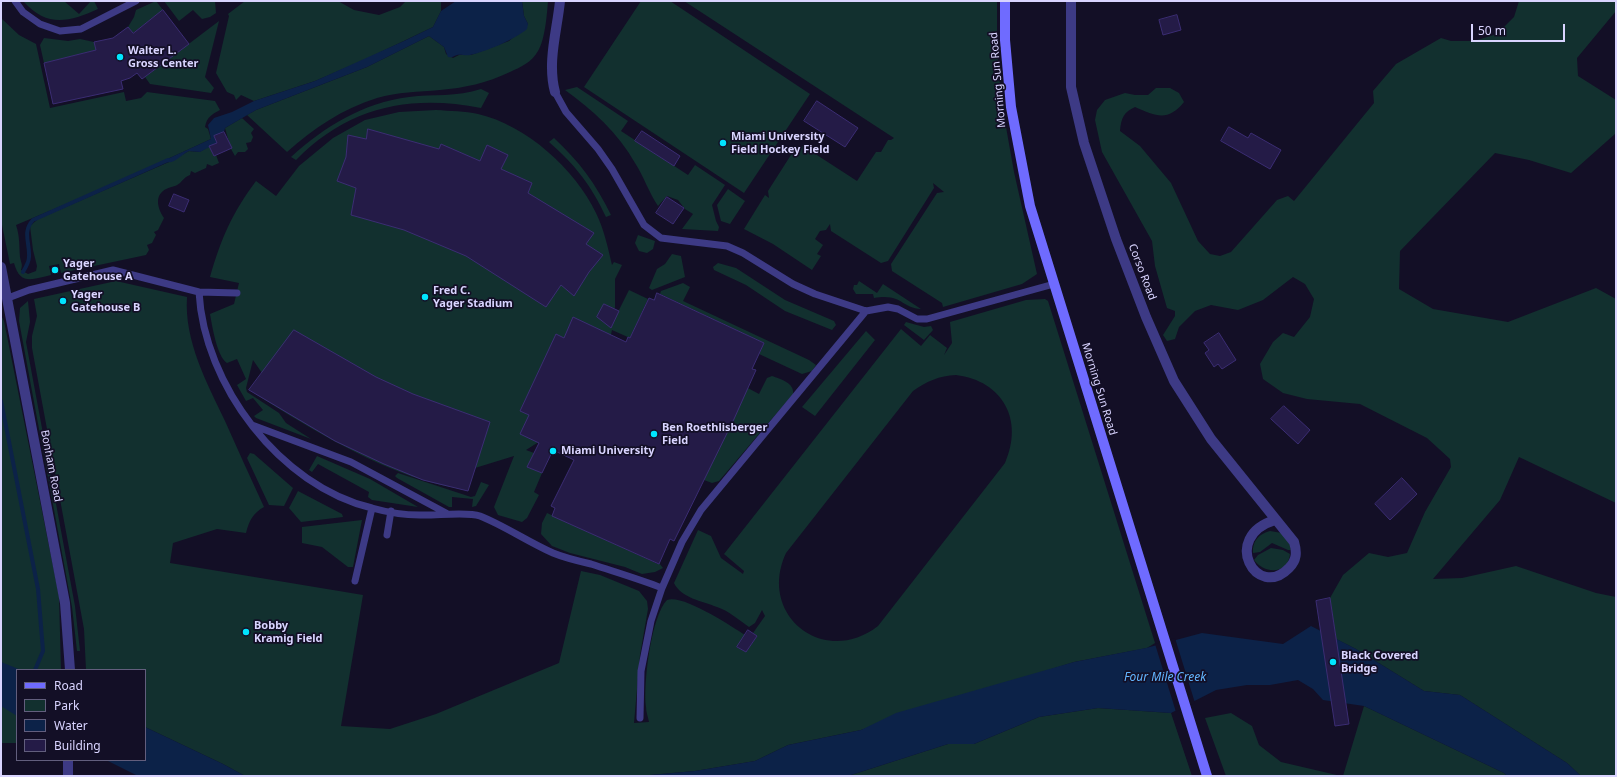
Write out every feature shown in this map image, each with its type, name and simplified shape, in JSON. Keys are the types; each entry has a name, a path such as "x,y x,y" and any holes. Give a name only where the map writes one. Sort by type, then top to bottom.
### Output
{"main road":[{"name":"Morning Sun Road","path":"1006,1 1006,48 1011,107 1030,206 1207,776"}],"street":[{"path":"555,92 551,78 560,1"},
{"name":"Corso Road","path":"1071,1 1071,87 1084,143 1116,239 1143,310 1174,381 1211,440 1294,542 1297,552 1293,564 1284,573 1272,577 1259,575 1251,567 1246,556 1246,543 1252,533 1262,524 1275,520"},
{"name":"Bonham Road","path":"1,267 4,299 65,603 70,669"},
{"path":"68,761 68,776"}],"lane":[{"path":"16,1 23,12 40,24 60,31 81,29 136,1"},
{"path":"555,92 566,112 598,149 612,169 644,225 661,238 728,246 743,253 793,284 815,294 866,311 888,307 898,309 917,319 927,319 1054,284"},
{"path":"4,299 29,290 113,270 199,292 237,292"},
{"path":"199,292 200,314 207,338 238,406 269,445 292,467 315,483 344,498 372,508 418,515 447,514 479,516 554,553 637,578 662,588"},
{"path":"640,718 641,671 651,621 662,588 682,542 701,510 866,311"},
{"path":"252,425 351,462 447,514"},
{"path":"355,581 372,508"},
{"path":"387,535 391,511"}],"green space":[{"path":"23,1 64,1 79,14 91,1 94,1 98,9 77,17 59,20 50,19 41,15 32,10"},
{"path":"156,1 163,10 133,33 128,27 136,10"},
{"path":"164,1 215,1 216,13 210,17 202,19 193,10 179,21"},
{"path":"245,1 338,1 354,10 379,15 400,7 406,1 441,1 441,11 433,27 364,60 315,81 254,101 241,95 236,100 234,95 227,92 216,73 229,16 228,14"},
{"path":"522,1 548,1 542,40 536,55 526,64 501,76 467,86 393,94 364,102 318,127 287,152 247,115 256,110 367,67 429,36 444,47 446,54 453,58 459,55 471,55 509,41 528,24 524,16"},
{"name":"Miami University Field Hockey Field","path":"641,1 670,1 810,94 744,193 584,87"},
{"path":"684,1 997,1 997,50 1003,110 1014,172 1037,274 1022,284 943,307 942,303 892,271 891,264 937,193 944,192 933,183 934,188 888,261 881,263 831,231 830,224 826,230 820,231 815,239 823,245 817,254 821,256 812,270 773,244 744,229 765,195 769,198 768,191 796,147 803,146 857,181 876,152 881,152 888,140 894,138"},
{"path":"1519,1 1616,1 1616,11 1577,58 1578,76 1616,100 1615,134 1571,173 1529,160 1495,153 1400,251 1399,289 1433,309 1508,322 1596,288 1616,299 1616,503 1519,457 1500,500 1433,579 1462,578 1516,566 1596,593 1616,597 1616,776 1581,776 1567,763 1460,695 1424,691 1356,649 1336,639 1330,598 1343,575 1369,553 1388,557 1407,553 1425,512 1451,467 1450,459 1427,438 1360,404 1307,399 1283,393 1263,379 1260,364 1273,342 1283,333 1294,337 1310,317 1314,299 1305,284 1293,277 1263,300 1238,310 1211,305 1195,311 1179,327 1175,339 1167,341 1163,335 1175,316 1175,311 1167,308 1155,266 1152,241 1102,152 1095,120 1097,110 1105,100 1125,93 1148,95 1156,88 1170,88 1179,93 1184,102 1173,112 1167,115 1156,115 1135,107 1128,111 1124,116 1121,122 1120,131 1140,146 1171,183 1198,241 1210,254 1220,256 1231,252 1277,200 1288,196 1294,201 1374,103 1373,91 1396,64 1441,38 1451,41 1474,41 1497,34 1514,17"},
{"path":"1,18 19,35 36,44 50,108 124,92 126,101 141,98 147,92 215,101 220,110 210,117 205,127 208,129 211,139 109,186 16,225 19,237 22,265 21,270 28,274 36,271 37,266 30,226 38,219 169,162 189,151 200,152 209,146 214,156 216,155 219,163 212,166 207,164 206,168 195,173 191,171 190,175 178,184 160,194 158,204 160,212 164,218 158,230 154,232 156,235 152,243 147,245 149,250 146,255 61,273 59,264 49,266 51,275 33,279 24,278 20,275 14,263 10,264 1,220"},
{"path":"219,21 205,77 214,88 211,93 150,84 145,77"},
{"path":"44,38 68,41 80,39 94,42 96,50 44,63 40,45"},
{"path":"577,87 628,121 621,131 688,175 695,165 725,185 712,205 719,227 718,231 682,229 693,214 685,209 678,200 667,196 658,206 638,168 613,132 595,114 565,90"},
{"path":"481,89 489,93 481,108 455,104 429,103 405,104 381,109 359,117 337,128 316,142 296,160 291,157 317,135 360,110 392,100 409,97 472,92"},
{"name":"Fred C. Yager Stadium","path":"436,110 473,113 496,120 514,128 547,151 562,165 587,197 601,225 612,265 614,262 622,265 615,279 615,307 612,324 629,290 648,299 630,338 612,330 610,339 548,436 526,450 534,453 528,467 542,473 534,492 539,495 527,518 522,522 498,515 494,507 514,456 475,468 468,491 429,482 401,472 378,463 333,441 249,390 262,373 253,360 246,388 247,392 279,413 286,423 311,439 256,418 254,416 263,410 253,398 246,401 237,385 246,379 237,359 227,363 223,360 212,325 210,314 234,304 239,283 210,277 214,263 223,238 234,215 256,181 276,196 299,166 333,138 365,120 399,112"},
{"path":"242,118 254,129 251,133 253,137 251,142 246,143 248,149 245,152 238,152 235,156 231,149 225,128"},
{"path":"554,138 571,155 586,174 599,193 611,215 606,217 595,195 582,176 549,142"},
{"path":"728,189 745,201 730,224 721,221 717,205"},
{"path":"638,235 655,241 653,249 647,253 639,251 635,243"},
{"path":"672,254 681,256 685,277 652,290 649,288 657,269 665,264"},
{"path":"718,263 736,268 785,300 834,321 836,325 832,330 785,311 746,285 714,270 713,267"},
{"path":"116,281 187,297 189,330 198,361 264,507 252,518 246,533 217,529 173,543 170,563 363,595 341,726 390,729 436,714 559,663 581,571 600,575 639,591 647,601 648,609 640,655 634,723 649,722 646,711 645,697 649,651 661,608 667,600 674,599 695,606 745,635 737,647 746,652 757,636 753,633 765,616 762,610 755,623 749,627 726,611 687,596 677,588 674,583 698,530 711,536 721,558 743,574 744,571 724,554 901,329 921,346 930,335 947,348 944,355 952,343 950,322 1026,300 1045,299 1048,301 1155,643 1147,648 1074,662 861,730 788,745 755,761 695,771 639,776 245,776 146,727 146,669 86,669 84,629 32,348 32,336 37,316 34,299","holes":["956,375 972,379 986,385 997,394 1005,405 1010,418 1012,432 1010,447 1005,463 878,626 857,637 837,641 818,638 801,628 788,614 781,596 779,576 786,553 913,391 928,382 939,378"]},
{"path":"859,281 877,293 883,284 921,309 914,308 890,297 874,298 873,294 856,294 853,289 854,285 857,285"},
{"path":"683,283 690,287 683,301 809,360 816,365 812,371 802,374 759,354 764,343 660,294 661,291"},
{"path":"28,301 30,322 26,342 75,606 80,651 77,651 72,607 19,321 20,308"},
{"path":"1,315 4,321 59,596 61,669 16,669 16,743 1,743"},
{"path":"906,322 924,327 931,326 933,330 924,340 904,325"},
{"path":"866,331 875,340 815,416 802,407"},
{"path":"772,376 789,384 792,387 793,394 719,481 712,483 704,480 744,386 759,394 767,378"},
{"path":"250,453 254,454 293,488 284,506 269,505 247,458"},
{"path":"317,456 370,479 418,507 372,500 368,497 369,492 318,464 312,472 309,470"},
{"path":"398,473 471,497 475,496 481,482 489,485 476,506 472,507 473,499 452,497 452,507 449,507 397,478 395,476"},
{"path":"298,491 342,514 343,517 301,522 289,508"},
{"path":"547,513 658,564 659,563 663,568 655,572 642,574 625,567 570,553 552,546 541,534 542,523"},
{"path":"362,520 353,567 348,567 322,547 302,543 302,527"},
{"path":"1270,531 1282,533 1290,544 1291,550 1272,543 1260,552 1253,553 1254,545 1257,539"},
{"path":"1271,548 1283,550 1290,554 1285,566 1280,569 1269,570 1258,565 1254,560 1258,555"},
{"path":"1364,706 1504,773 1507,776 1343,776"},
{"path":"1098,708 1171,713 1192,776 848,776 948,744 974,744 1039,717"},
{"path":"1231,713 1252,726 1259,745 1281,762 1341,776 1226,776 1205,718"}],"water":[{"path":"456,1 522,1 524,16 528,24 527,29 516,37 492,48 470,55 451,57 448,57 444,47 429,36 367,67 256,110 225,128 224,132 214,136 217,143 200,152 189,151 174,161 163,161 211,139 208,125 214,118 232,112 254,101 315,81 433,27 441,11"},
{"name":"Four Mile Creek","path":"1311,626 1356,649 1424,691 1460,695 1567,763 1581,776 1507,776 1504,773 1364,706 1323,700 1313,689 1298,680 1270,685 1247,685 1216,690 1171,713 1098,708 1039,717 974,744 948,744 848,776 639,776 695,771 755,761 788,745 861,730 896,713 1074,662 1146,648 1202,633 1283,644"},
{"path":"1,662 18,669 16,669 16,715 1,706"},
{"path":"146,727 245,776 138,776 108,761 146,761"}],"pier":[{"path":"1175,638 1195,703 1176,712 1155,644"}],"building":[{"name":"Walter L. Gross Center","path":"163,10 189,44 142,79 137,73 130,78 121,81 123,89 53,104 44,63 96,50 94,42 113,38 128,27 133,33"},
{"path":"1177,15 1181,30 1163,35 1159,20"},
{"path":"817,101 858,128 845,147 804,121"},
{"path":"1229,127 1248,138 1251,133 1281,150 1270,169 1221,141"},
{"path":"368,129 439,149 441,144 480,161 487,145 508,155 501,169 532,183 528,193 594,233 586,244 603,255 589,272 574,296 561,285 546,307 466,256 404,230 351,215 356,188 337,181 346,157 348,135 366,139"},
{"path":"642,131 680,156 674,166 635,141"},
{"path":"224,132 232,148 214,156 209,146 217,143 214,136"},
{"path":"174,194 189,200 184,212 169,206"},
{"path":"667,197 684,208 673,224 656,213"},
{"path":"657,293 764,343 752,369 756,370 734,419 674,541 670,539 659,564 552,516 555,508 551,506 574,460 553,450 542,473 527,467 539,443 520,434 529,415 520,411 556,334 564,338 573,317 626,342 628,337 630,338 649,298 654,300"},
{"path":"604,304 619,311 611,328 597,317"},
{"path":"294,330 376,377 413,394 490,422 468,491 423,480 384,464 335,441 249,390"},
{"path":"1219,333 1236,360 1222,369 1218,364 1214,367 1205,353 1209,350 1204,343"},
{"path":"1284,406 1310,430 1298,444 1271,419"},
{"path":"1402,478 1417,494 1390,520 1375,504"},
{"name":"Black Covered Bridge","path":"1330,598 1349,724 1335,726 1316,601"},
{"path":"748,630 757,636 746,652 737,647"}],"waterway":[{"path":"23,272 29,259 27,233 33,220 168,160"},
{"path":"1,401 38,589 43,651 35,669"}],"place":[{"name":"Walter L. Gross Center","path":"120,57"},
{"name":"Miami University Field Hockey Field","path":"723,143"},
{"name":"Yager Gatehouse A","path":"55,270"},
{"name":"Fred C. Yager Stadium","path":"425,297"},
{"name":"Yager Gatehouse B","path":"63,301"},
{"name":"Ben Roethlisberger Field","path":"654,434"},
{"name":"Miami University","path":"553,451"},
{"name":"Bobby Kramig Field","path":"246,632"},
{"name":"Black Covered Bridge","path":"1333,662"}]}
